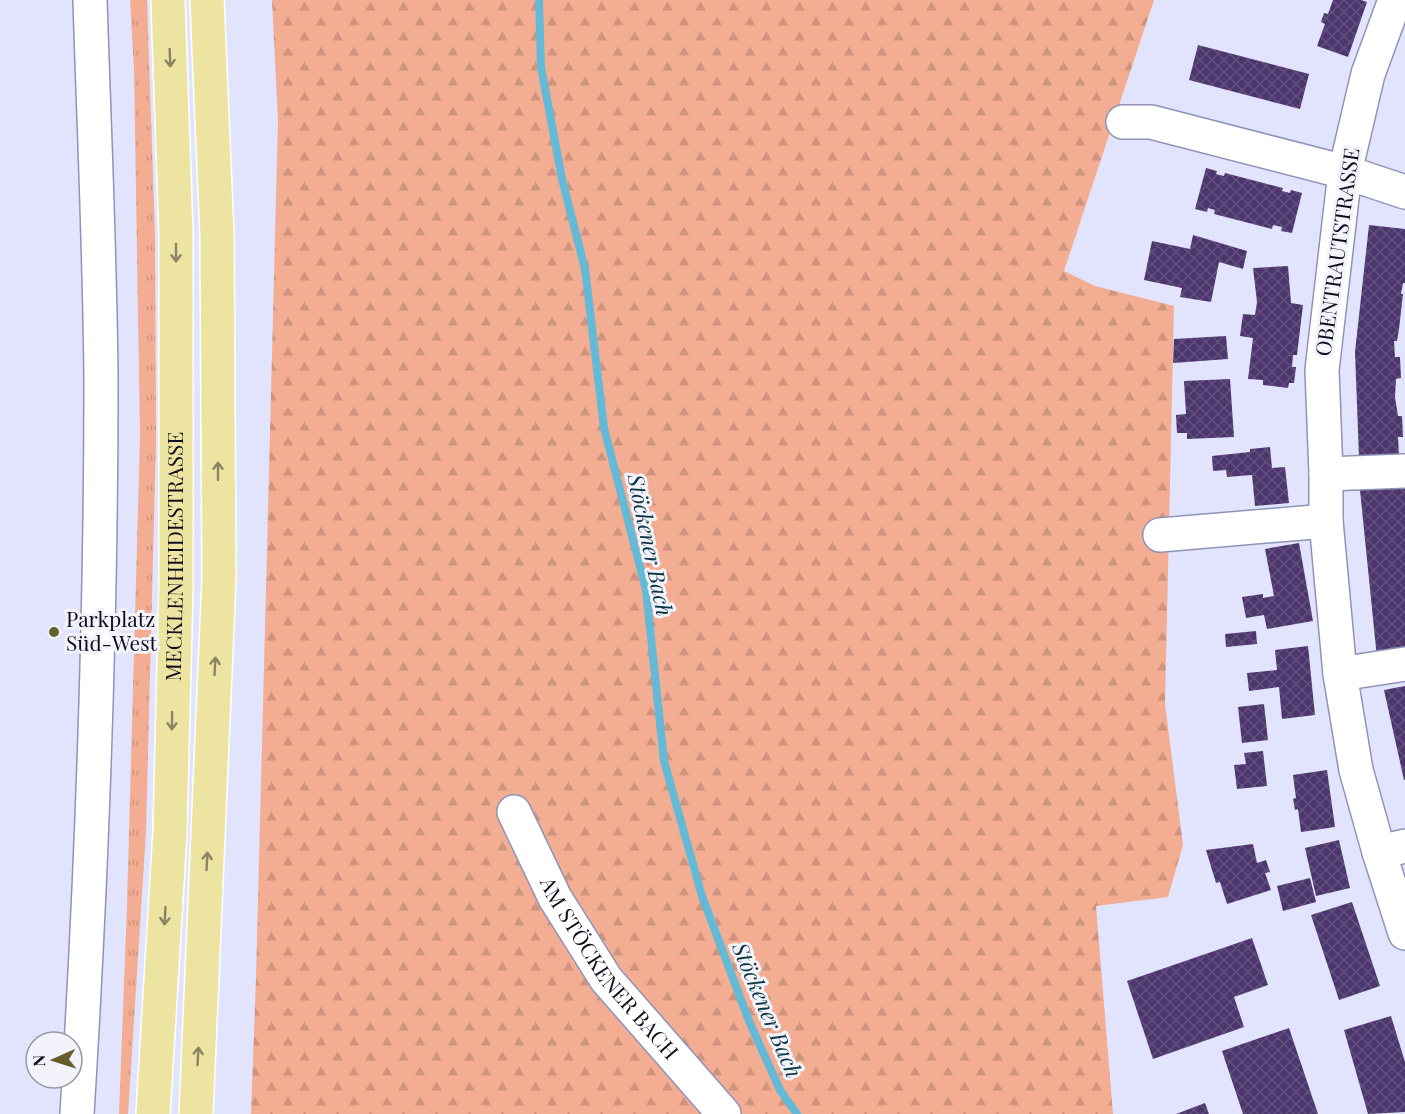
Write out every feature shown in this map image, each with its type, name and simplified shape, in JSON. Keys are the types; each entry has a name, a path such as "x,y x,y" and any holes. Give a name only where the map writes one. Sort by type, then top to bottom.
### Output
{"main road":[{"name":"MECKLENHEIDESTRASSE","path":"153,1114 170,831 176,585 177,234 168,0"},
{"name":"MECKLENHEIDESTRASSE","path":"196,1114 219,578 216,235 207,0"}],"street":[{"path":"76,1114 86,982 100,533 100,373 90,0"},
{"name":"OBENTRAUTSTRASSE","path":"1395,0 1368,74 1345,172 1322,369 1326,521 1340,674 1356,770 1392,849 1405,933"},
{"path":"1123,122 1151,122 1345,172 1405,192"},
{"path":"1326,474 1405,471"},
{"path":"1160,535 1326,521"},
{"path":"1340,674 1405,663"},
{"name":"AM STÖCKENER BACH","path":"514,812 555,898 606,979 724,1114"}],"green space":[{"path":"130,0 147,0 155,234 156,440 146,832 128,1114 119,1114 140,437 134,69"},
{"path":"272,0 1154,0 1064,271 1095,286 1174,306 1165,704 1183,845 1168,897 1096,906 1113,1114 251,1114 278,120"}],"building":[{"path":"1333,0 1367,2 1348,57 1317,46 1325,24 1321,22 1324,13 1328,14"},
{"path":"1198,45 1309,74 1300,109 1189,80"},
{"path":"1206,168 1217,171 1216,174 1224,176 1225,173 1283,188 1282,191 1290,193 1291,190 1302,193 1292,233 1281,231 1282,227 1273,225 1272,229 1214,214 1215,210 1208,208 1207,212 1195,209"},
{"path":"1369,225 1405,229 1405,283 1403,283 1401,294 1403,294 1397,341 1394,341 1395,357 1400,357 1401,378 1396,379 1395,397 1398,416 1402,416 1403,437 1398,437 1399,456 1359,457 1355,352"},
{"path":"1193,235 1247,251 1243,269 1219,262 1211,302 1180,297 1182,288 1144,280 1152,241 1190,249"},
{"path":"1288,266 1291,303 1303,305 1297,355 1293,355 1292,367 1296,367 1294,383 1289,383 1288,388 1263,385 1263,380 1248,379 1253,338 1240,336 1243,314 1255,315 1257,302 1253,268"},
{"path":"1226,336 1228,359 1173,363 1174,339"},
{"path":"1230,379 1234,437 1187,439 1187,433 1177,433 1176,415 1186,414 1184,381"},
{"path":"1270,447 1272,468 1285,467 1289,503 1255,506 1252,475 1227,477 1226,470 1213,471 1212,456 1250,452 1250,449"},
{"path":"1405,485 1405,655 1377,658 1360,490"},
{"path":"1299,543 1313,621 1267,629 1264,615 1246,618 1242,597 1263,594 1263,598 1274,596 1265,549"},
{"path":"1256,631 1257,644 1226,647 1225,634"},
{"path":"1308,646 1315,715 1282,719 1279,687 1249,691 1247,673 1277,670 1275,650"},
{"path":"1405,686 1405,780 1404,780 1384,690"},
{"path":"1264,704 1268,740 1242,743 1238,707"},
{"path":"1263,751 1267,786 1237,789 1234,765 1246,764 1244,753"},
{"path":"1327,770 1335,827 1301,832 1298,809 1295,810 1293,799 1296,798 1293,775"},
{"path":"1339,840 1350,888 1316,896 1305,848"},
{"path":"1253,844 1257,863 1266,860 1270,872 1265,873 1271,890 1227,904 1220,882 1216,883 1206,850"},
{"path":"1310,878 1316,902 1283,911 1277,886"},
{"path":"1352,902 1380,986 1339,1000 1311,915"},
{"path":"1252,938 1268,985 1234,997 1244,1027 1153,1059 1127,981"},
{"path":"1391,1016 1405,1062 1405,1112 1368,1114 1344,1030"},
{"path":"1289,1028 1318,1114 1243,1114 1222,1051"},
{"path":"1205,1103 1209,1114 1176,1114"}],"waterway":[{"name":"Stöckener Bach","path":"539,0 541,67 562,179 585,269 604,428 646,590 664,761 702,896 749,1021 780,1090 797,1114"}],"place":[{"name":"Parkplatz Süd-West","path":"54,632"}]}
